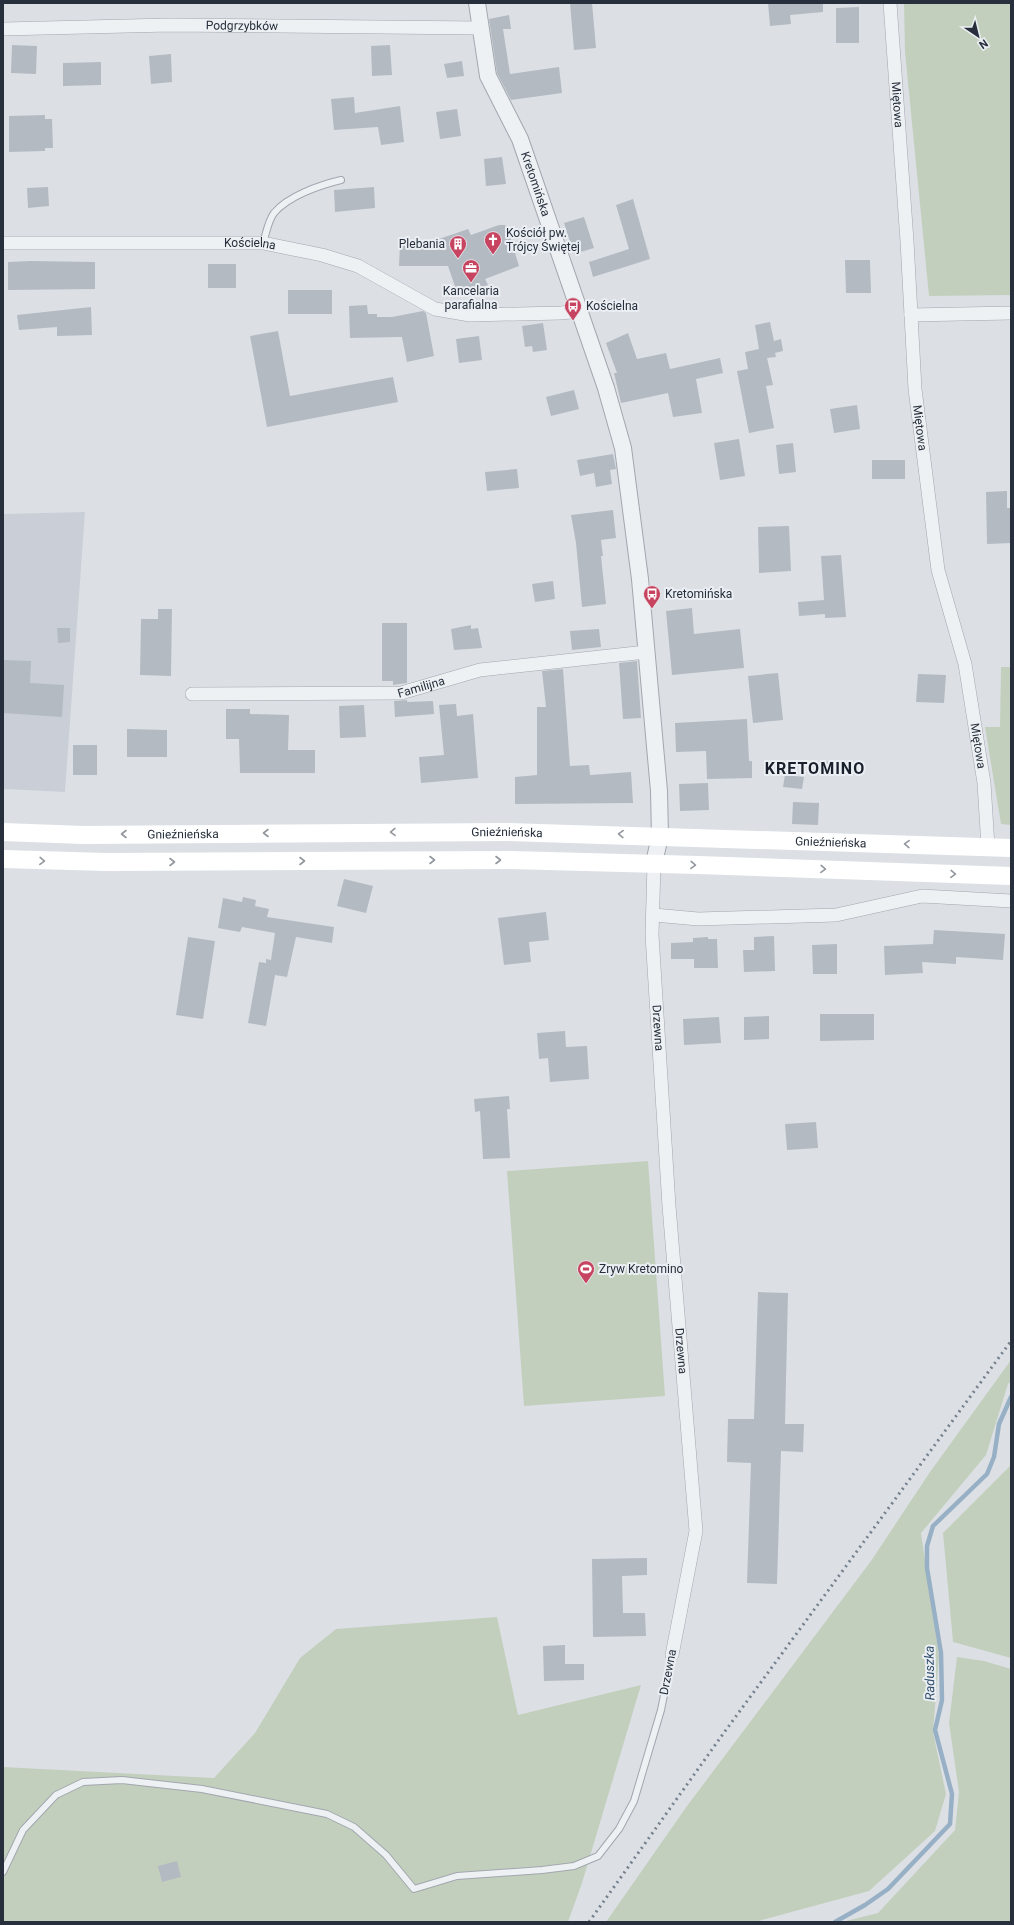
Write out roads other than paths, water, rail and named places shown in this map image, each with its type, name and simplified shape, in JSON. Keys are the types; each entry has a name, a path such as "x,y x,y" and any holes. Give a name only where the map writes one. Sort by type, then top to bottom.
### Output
{"main road":[{"name":"Gnieźnieńska","path":"3,832 97,835 508,832 1011,848"},
{"path":"3,859 69,862 466,860 654,864 1011,876"}],"street":[{"name":"Kretomińska","path":"477,3 488,76 520,139 579,311 623,448 640,579 659,791 660,836 654,864"},
{"name":"Miętowa","path":"890,3 915,389 938,570 965,664 984,783 988,847"},
{"name":"Podgrzybków","path":"3,29 168,25 480,28"},
{"name":"Kościelna","path":"3,242 263,243 322,256 358,266 435,308 470,315 560,313 579,311"},
{"path":"911,315 1011,313"},
{"name":"Familijna","path":"192,694 401,693 480,670 646,652"},
{"name":"Drzewna","path":"654,864 654,915 652,935 669,1206 696,1531 672,1655"},
{"path":"654,915 705,919 836,915 898,901 932,896 1011,901"}],"lane":[{"path":"263,243 274,214 285,204 305,192 341,180"},
{"name":"Drzewna","path":"3,1872 23,1830 56,1795 83,1782 122,1780 202,1788 327,1814 354,1827 386,1855 414,1888 457,1876 542,1870 574,1866 598,1856 620,1829 634,1801 661,1710 672,1655"}],"waterway":[{"name":"Raduszka","path":"835,1922 865,1905 888,1889 950,1824 952,1794 935,1730 942,1700 941,1653 927,1568 927,1546 933,1526 987,1474 994,1457 999,1424 1011,1397"}],"railway":[{"path":"589,1922 723,1734 1011,1341"}],"place":[{"name":"Kościół pw. Trójcy Świętej","path":"493,255"},
{"name":"Plebania","path":"458,259"},
{"name":"Kancelaria parafialna","path":"471,283"},
{"name":"Kościelna","path":"573,321"},
{"name":"Kretomińska","path":"652,609"},
{"name":"Zryw Kretomino","path":"586,1284"}],"district":[{"name":"KRETOMINO","path":"815,768"}]}
